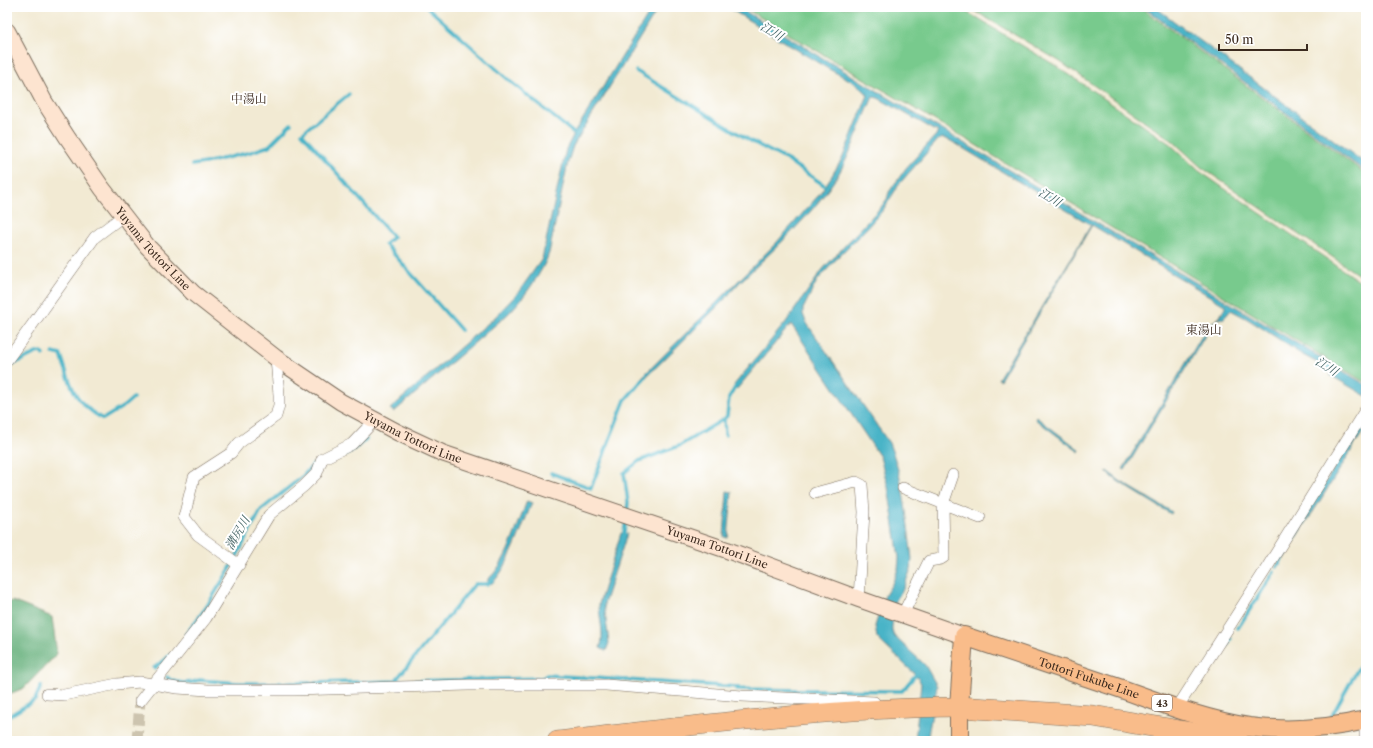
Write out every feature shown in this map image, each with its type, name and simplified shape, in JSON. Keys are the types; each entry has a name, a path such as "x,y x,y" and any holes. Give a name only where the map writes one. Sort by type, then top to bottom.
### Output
{"highway":[{"path":"557,741 773,717 906,709 959,708 1093,716 1238,741"}],"main road":[{"name":"Yuyama Tottori Line","path":"7,31 44,101 59,125 122,216 148,247 193,293 276,358 341,402 442,452 727,550 858,599 964,636"},
{"name":"Tottori Fukube Line","path":"964,636 1177,708 1230,723 1289,730 1365,726"},
{"path":"959,741 959,708 964,636"}],"street":[{"path":"7,360 95,237 122,216"},
{"path":"239,565 198,536 184,518 194,478 231,453 240,442 276,416 279,406 276,358"},
{"path":"1177,708 1366,409"},
{"path":"140,701 206,618 269,515 304,486 317,473 322,459 352,444 375,420"},
{"path":"903,614 929,561 944,557 943,504 953,475"},
{"path":"815,493 856,482 862,485 864,512 858,599"},
{"path":"903,488 980,518"},
{"path":"47,694 64,695 140,682 177,688 208,690 294,690 468,685 606,686 742,696 882,702 906,709"}],"green space":[{"path":"743,7 958,7 1058,67 1170,144 1199,171 1366,286 1366,383 961,136"},
{"path":"968,7 1140,7 1366,174 1366,280 1201,167 1173,141 1059,61"},
{"path":"12,601 52,617 57,654 24,688 7,695 7,603"}],"water":[{"path":"653,7 659,7 573,146 568,162 549,253 537,277 520,301 508,314 394,412 390,409 495,317 517,294 542,259 566,149 576,130"},
{"name":"江川","path":"727,7 738,7 1366,385 1366,396 1330,375 1332,374 1331,372 1322,365 1297,351 1255,323 1231,310 1224,318 1217,319 1226,306 1092,225 1000,380 998,379 1091,225 951,141 943,138 938,140 900,183 883,210 817,281 803,309 806,322 889,443 894,456 902,485 912,559 911,569 903,589 896,600 892,631 894,636 925,665 937,686 927,741 915,741 921,684 918,677 877,638 875,626 885,595 892,584 898,569 899,558 888,487 880,457 791,324 737,389 734,385 786,322 823,269 881,207 887,199 889,192 906,168 938,132 878,98 873,97 843,166 828,190 792,232 644,379 641,380 642,377 777,242 818,196 842,159 868,95 859,86"},
{"path":"1143,7 1155,7 1366,164 1366,172"},
{"path":"1216,320 1212,324 1125,470 1123,469 1209,324"},
{"path":"1036,417 1080,450 1079,452 1035,419"},
{"path":"1366,417 1366,427 1280,563 1277,560"},
{"path":"1107,471 1120,481 1172,512 1171,514 1119,482 1106,472"},
{"path":"727,491 732,492 728,538 724,537"},
{"path":"527,501 532,503 509,559 497,578 491,584 487,580 494,573 506,555"},
{"path":"621,533 627,534 604,604 609,643 606,651 600,648 602,632 599,604"}],"waterway":[{"path":"427,7 511,82 576,135"},
{"path":"636,71 749,140 787,160 824,185"},
{"path":"349,94 302,133 393,237 385,244 461,330"},
{"path":"192,165 251,152 269,146 291,124"},
{"path":"12,365 36,353 41,352 43,355"},
{"path":"53,353 61,355 74,392 79,399 93,413 103,419 124,406 133,398"},
{"path":"551,473 591,488 625,400 645,377"},
{"path":"627,512 628,502 624,473 639,461 679,446 724,419 727,416 729,398 737,384"},
{"path":"724,419 725,435"},
{"name":"溝尻川","path":"338,457 351,452 366,439"},
{"name":"溝尻川","path":"186,634 207,606 231,567 261,510 304,475 313,465 318,463"},
{"path":"623,538 626,520"},
{"path":"1277,567 1282,559"},
{"path":"1238,628 1274,572"},
{"path":"395,681 475,584 487,584 493,580"},
{"path":"1226,647 1231,638"},
{"name":"溝尻川","path":"154,668 170,655"},
{"path":"1331,717 1357,670 1366,659"},
{"path":"167,677 182,683 199,680 239,683 308,683 542,678 547,675 738,687 737,689 902,691 918,672"},
{"path":"9,716 35,700 41,686"}],"tunnel":[{"path":"137,741 140,701"}],"district":[{"name":"中湯山","path":"249,98"},
{"name":"東湯山","path":"1204,329"}]}
